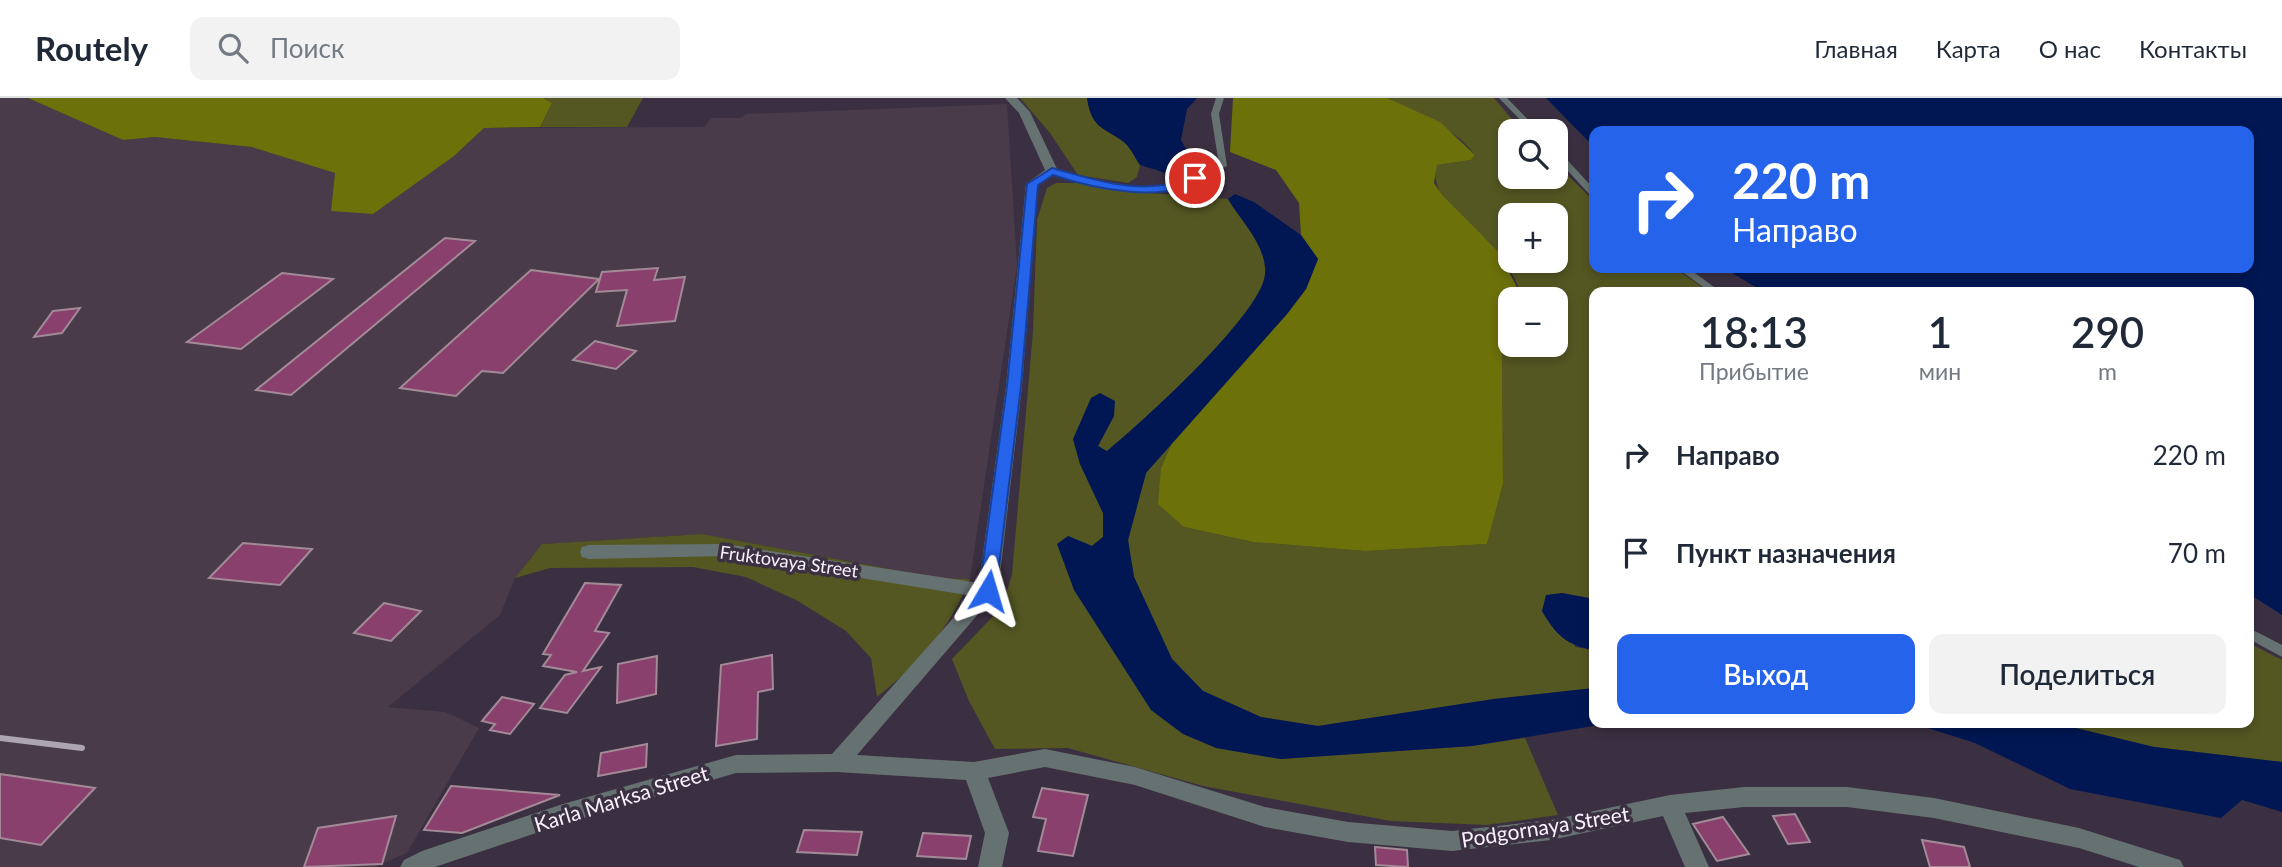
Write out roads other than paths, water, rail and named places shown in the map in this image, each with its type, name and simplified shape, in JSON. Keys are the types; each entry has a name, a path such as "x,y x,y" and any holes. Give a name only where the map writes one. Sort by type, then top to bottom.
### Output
{"street":[{"path":"837,763 988,591 1014,386 1032,184 1052,171 1024,112 1011,98"},
{"name":"Fruktovaya Street","path":"589,552 724,550 988,591"},
{"name":"Podgornaya Street","path":"837,763 974,771 1045,758 1135,776 1265,817 1348,832 1452,841 1550,830 1670,805 1744,797 1847,797 1934,808 2079,838 2172,867"},
{"name":"Karla Marksa Street","path":"412,867 563,814 736,764 837,763"},
{"path":"974,771 997,833 990,867"},
{"path":"1670,805 1697,867"}],"lane":[{"path":"1052,171 1075,179 1129,188 1163,189 1181,185 1223,166 1216,114 1220,98"},
{"path":"1503,98 1523,119"},
{"path":"1568,166 1589,189"},
{"path":"1689,273 1709,287"},
{"path":"2254,636 2282,652"}],"railway":[{"path":"0,738 82,748"}]}
